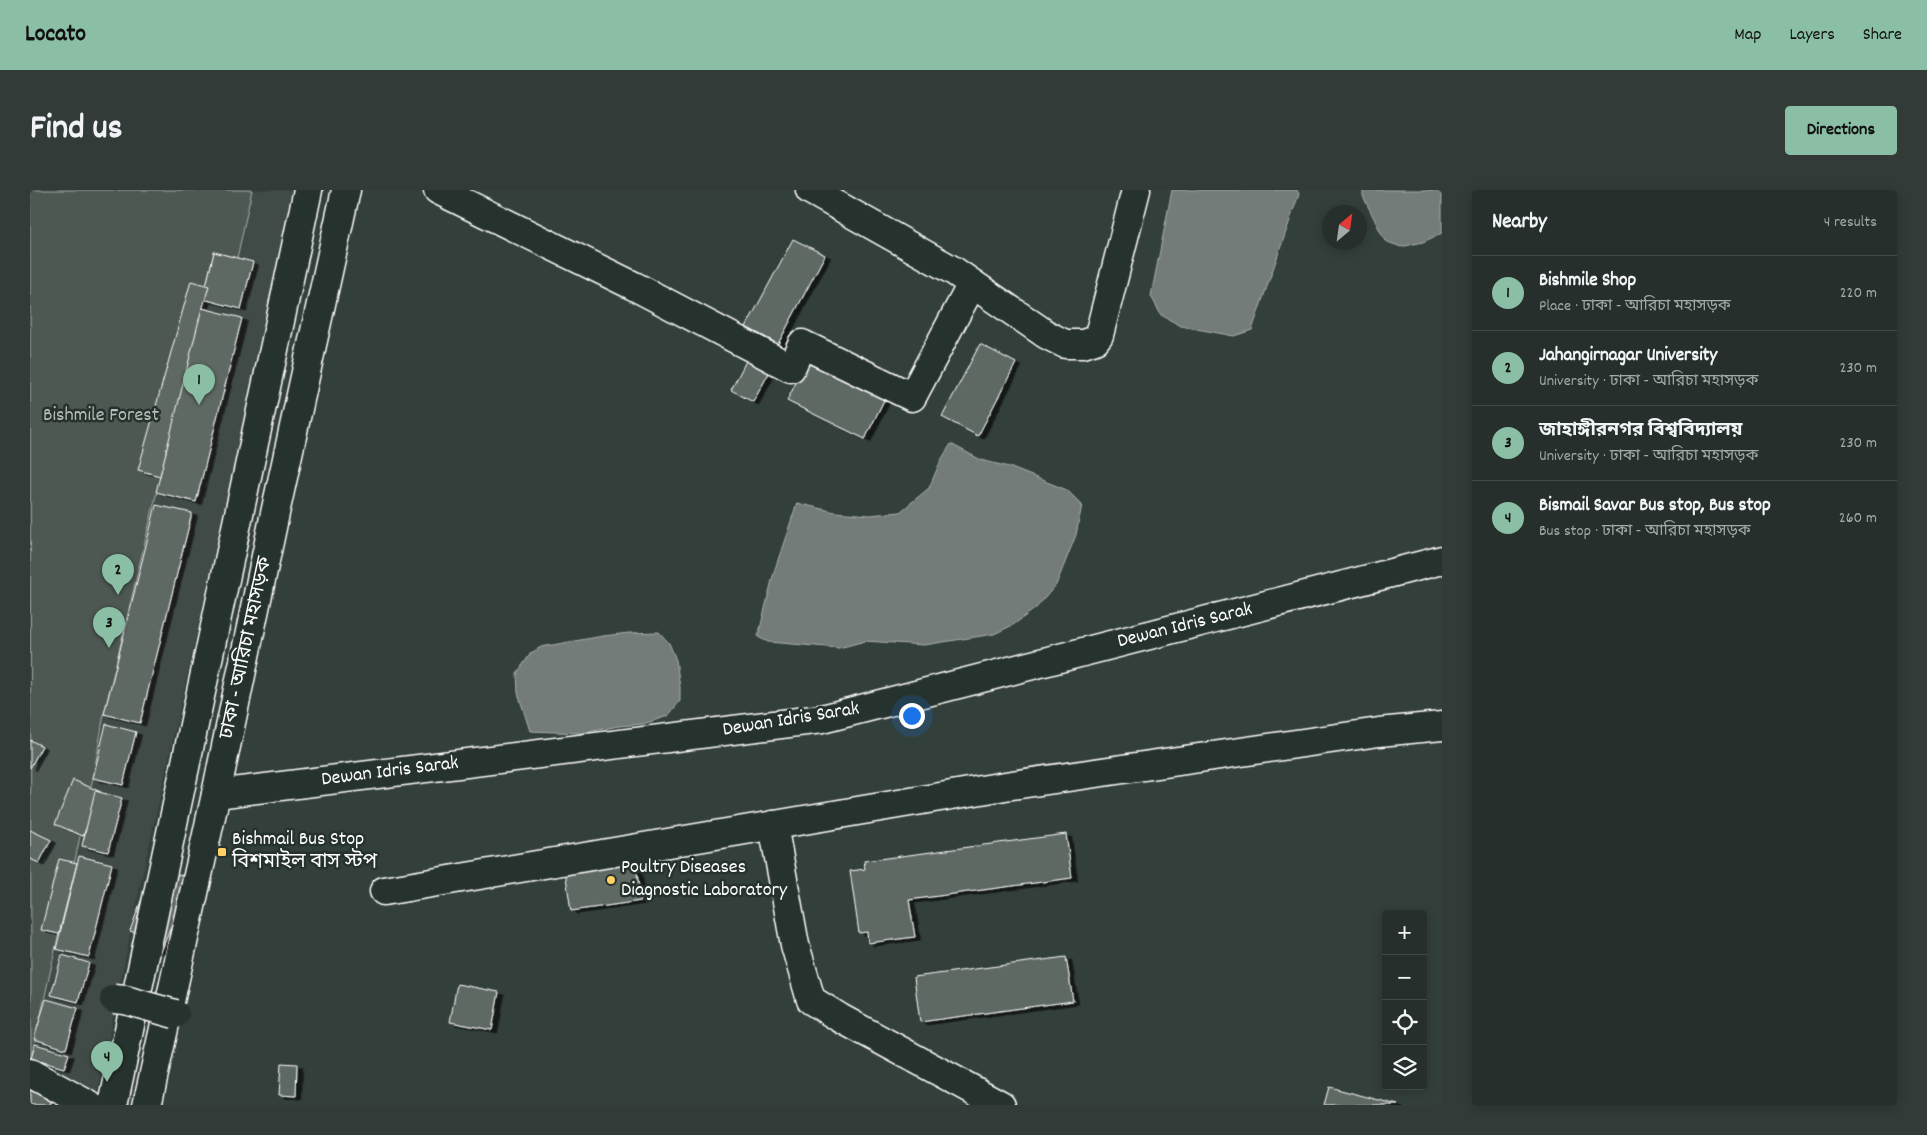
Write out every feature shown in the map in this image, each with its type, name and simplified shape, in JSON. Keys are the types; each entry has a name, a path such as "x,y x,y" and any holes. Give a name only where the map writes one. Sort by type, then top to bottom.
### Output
{"main road":[{"name":"ঢাকা - আরিচা মহাসড়ক","path":"113,1105 308,190"},
{"name":"ঢাকা - আরিচা মহাসড়ক","path":"146,1105 216,794 346,190"},
{"path":"438,190 634,286 791,368 802,344 912,397 972,284"},
{"path":"810,190 954,271 1047,336 1065,344 1083,344 1094,340 1099,335 1136,190"},
{"name":"Dewan Idris Sarak","path":"216,794 822,720 1442,560"},
{"path":"384,891 1005,786 1379,732 1442,726"},
{"path":"773,825 795,945 811,1000 840,1018 1001,1105"},
{"path":"114,999 125,1000 176,1014"},
{"path":"30,1073 89,1105"}],"shaded area":[{"path":"30,190 296,190 142,877 95,1105 30,1105"},
{"path":"1172,190 1297,190 1299,194 1252,330 1234,336 1181,326 1161,315 1151,296"},
{"path":"1363,190 1442,190 1442,233 1423,242 1401,247 1385,241 1363,196"},
{"path":"951,444 981,460 1009,467 1067,490 1082,505 1076,535 1056,585 1036,608 1013,625 994,634 924,645 865,641 839,648 768,642 758,637 774,572 797,503 835,512 870,515 900,512 929,488 941,460"},
{"path":"659,632 669,643 676,660 680,687 680,701 668,716 643,724 619,726 582,733 530,731 518,693 517,673 531,653 541,647 603,636"}],"green space":[{"name":"Bishmile Forest","path":"30,190 252,190 237,258 214,252 104,714 93,778 31,1059"}],"building":[{"path":"793,239 825,255 778,344 746,327"},
{"path":"214,252 253,262 241,309 203,299"},
{"path":"191,281 209,286 199,321 202,322 160,476 138,470"},
{"path":"202,308 242,318 196,502 156,492"},
{"path":"980,344 1016,363 978,436 942,417"},
{"path":"808,358 887,394 865,439 787,401"},
{"path":"746,361 769,373 753,402 731,390"},
{"path":"156,505 192,513 140,723 104,714"},
{"path":"106,724 136,732 123,785 93,778"},
{"path":"30,740 42,746 30,768"},
{"path":"73,780 101,792 83,836 55,824"},
{"path":"95,791 122,798 108,852 82,846"},
{"path":"30,830 51,840 39,863 30,859"},
{"path":"1066,834 1072,878 909,900 915,937 868,943 867,932 859,933 850,871 865,869 864,861"},
{"path":"79,856 112,864 89,957 56,949"},
{"path":"59,859 77,863 59,934 41,930"},
{"path":"635,860 641,901 571,911 565,870"},
{"path":"172,872 192,879 179,926 172,924 161,952 150,948 153,939 130,931 142,898 160,904"},
{"path":"62,955 89,963 78,1002 51,995"},
{"path":"1066,957 1073,1001 920,1022 914,977"},
{"path":"457,984 499,992 492,1030 450,1022"},
{"path":"46,999 78,1008 66,1049 34,1039"},
{"path":"35,1044 69,1054 64,1068 31,1059"},
{"path":"281,1063 297,1064 296,1096 279,1095"},
{"path":"30,1082 55,1089 50,1105 30,1105"},
{"path":"1329,1087 1398,1105 1324,1105"}],"place":[{"name":"Bishmile Shop","path":"199,405"},
{"name":"Jahangirnagar University","path":"118,595"},
{"name":"জাহাঙ্গীরনগর বিশ্ববিদ্যালয়","path":"109,648"},
{"name":"Bishmail Bus Stop বিশমাইল বাস স্টপ","path":"222,852"},
{"name":"Poultry Diseases Diagnostic Laboratory","path":"611,880"},
{"name":"Bismail Savar Bus stop, Bus stop","path":"107,1082"}]}
